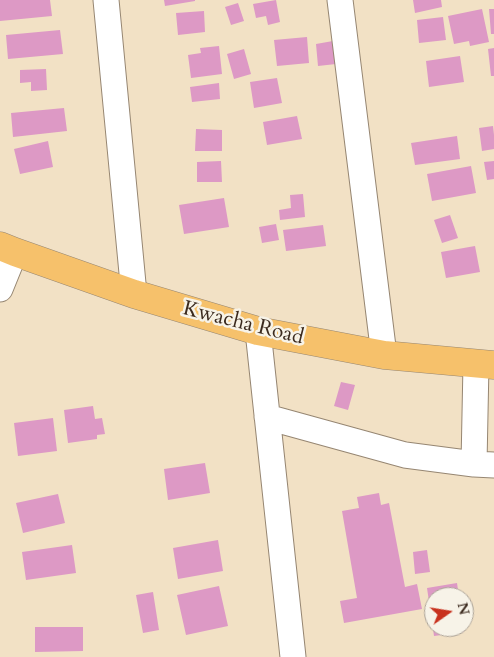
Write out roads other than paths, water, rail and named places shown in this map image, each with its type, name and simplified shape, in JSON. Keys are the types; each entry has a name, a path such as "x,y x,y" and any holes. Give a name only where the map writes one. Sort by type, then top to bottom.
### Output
{"main road":[{"name":"Kwacha Road","path":"7,249 134,294 258,331 384,356 485,364"}],"street":[{"path":"106,0 134,294"},
{"path":"340,0 384,356"},
{"path":"0,288 7,249"},
{"path":"258,331 293,657"},
{"path":"267,417 405,455 484,465 485,364"}]}
